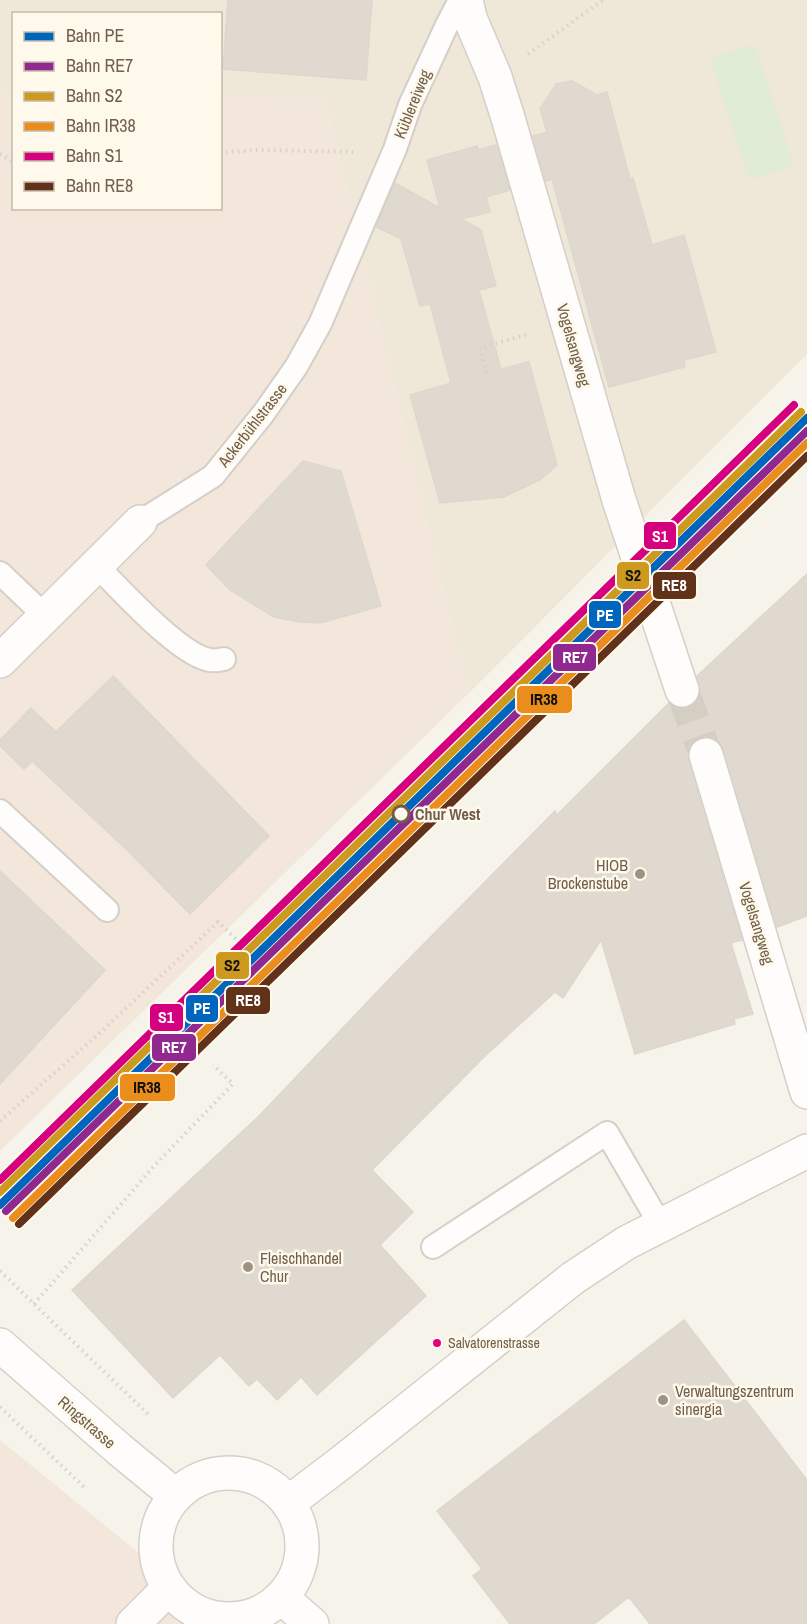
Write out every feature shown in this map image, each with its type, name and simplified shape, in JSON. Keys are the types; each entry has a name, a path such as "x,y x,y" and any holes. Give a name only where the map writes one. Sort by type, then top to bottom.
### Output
{"street":[{"name":"Vogelsangweg","path":"466,0 470,18 495,77 512,129 619,500 682,690"},
{"name":"Ackerbühlstrasse","path":"0,661 140,522"},
{"name":"Vogelsangweg","path":"706,755 807,1092"},
{"path":"288,1503 573,1278 626,1243 807,1151"},
{"name":"Ringstrasse","path":"0,1345 176,1496"},
{"path":"218,1474 249,1476 277,1491 288,1503 297,1518 301,1534 303,1551 300,1568 282,1598 267,1609 250,1617 214,1618 196,1612 181,1602 169,1588 161,1573 157,1558 156,1541 159,1524 176,1496 188,1486 202,1478 218,1474"},
{"path":"134,1624 169,1588"},
{"path":"282,1598 312,1624"}],"lane":[{"name":"Küblereiweg","path":"394,148 410,105 460,0"},
{"name":"Ackerbühlstrasse","path":"140,522 213,476 263,414 296,367 320,324 394,148"},
{"path":"96,565 170,637 189,652 209,660 224,659"},
{"path":"0,573 45,616"},
{"path":"0,811 106,910"},
{"path":"433,1247 607,1132 661,1226"}],"path":[{"path":"495,77 603,0"},
{"name":"Küblereiweg","path":"222,153 257,150 370,153 394,148"},
{"path":"486,373 480,348 567,324"},
{"path":"0,1121 102,1031 218,922 238,941"},
{"path":"34,1304 155,1165 233,1084 213,1065"},
{"path":"0,1271 150,1416"},
{"path":"0,1407 86,1488"}],"shaded area":[{"path":"0,0 807,0 807,354 468,694 325,99 222,97 222,12 12,12 12,94 0,93"},
{"path":"0,93 12,94 12,210 222,210 222,97 325,99 468,694 0,1151"},
{"path":"0,1440 226,1624 0,1624"}],"green space":[{"path":"755,44 794,166 749,180 710,58"}],"building":[{"path":"228,0 372,0 366,80 223,69"},
{"path":"572,81 597,95 607,92 630,179 633,178 652,245 684,235 716,352 684,360 685,367 609,387 552,179 546,181 533,136 547,132 540,109 556,84"},
{"path":"496,145 510,190 486,197 490,212 461,219 481,230 496,286 479,290 501,369 529,362 557,465 541,479 504,497 440,503 410,395 451,383 430,304 420,306 401,239 376,227 395,183 440,208 427,160 477,146 478,150"},
{"path":"303,461 341,471 381,606 320,623 274,617 230,590 206,565"},
{"path":"807,574 807,916 777,927 724,750 719,742 710,737 700,737 692,743 688,751 688,760 742,940 731,943 753,1014 734,1019 735,1024 635,1054 601,940 563,998 555,992 484,1057 372,1170 413,1212 380,1245 426,1296 317,1395 301,1377 277,1400 257,1379 249,1386 220,1355 173,1398 72,1290 259,1116 398,970 555,811 557,815 669,703 679,708 687,708 696,703 700,693 697,676"},
{"path":"113,676 269,836 190,914 126,849 32,761 24,769 0,746 0,740 31,708 56,732"},
{"path":"0,871 105,970 0,1084"},
{"name":"Verwaltungszentrum sinergia","path":"684,1320 807,1480 807,1624 650,1624 629,1597 594,1624 510,1624 473,1576 482,1569 437,1511"}],"tunnel":[{"path":"682,690 706,755"}],"rail line":[{"name":"S1","path":"0,1180 794,405"},
{"name":"S2","path":"0,1192 801,412"},
{"name":"PE","path":"0,1205 807,418"},
{"name":"RE7","path":"6,1211 807,431"},
{"name":"IR38","path":"13,1218 807,443"},
{"name":"RE8","path":"19,1224 807,456"}],"place":[{"name":"Chur West","path":"401,814"},
{"name":"HIOB Brockenstube","path":"640,874"},
{"name":"Fleischhandel Chur","path":"248,1267"},
{"name":"Salvatorenstrasse","path":"437,1343"},
{"name":"Verwaltungszentrum sinergia","path":"663,1400"}]}
